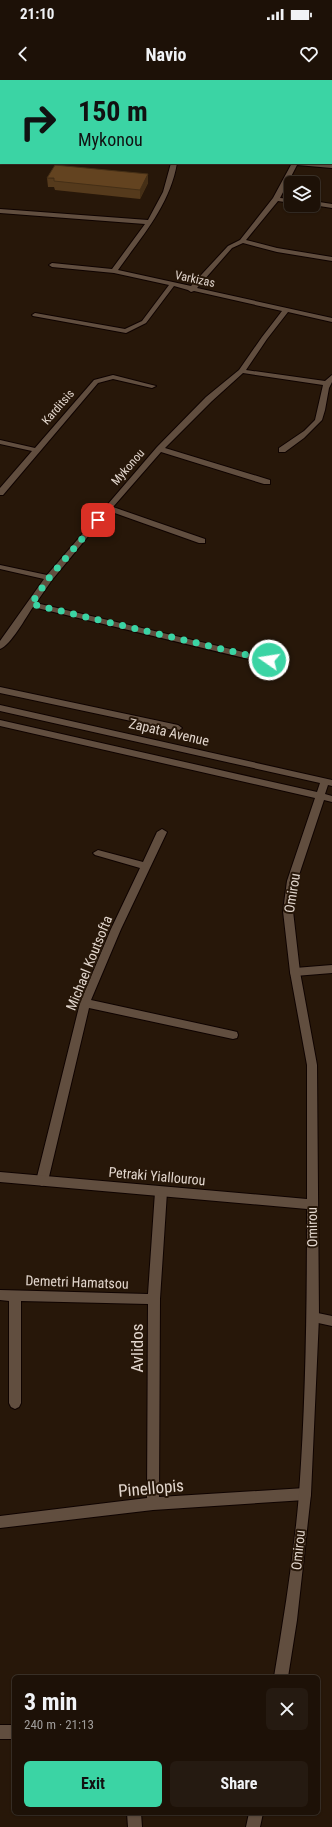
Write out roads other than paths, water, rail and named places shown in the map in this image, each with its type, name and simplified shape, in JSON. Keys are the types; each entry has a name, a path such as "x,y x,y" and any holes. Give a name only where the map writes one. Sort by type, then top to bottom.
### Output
{"street":[{"path":"114,271 165,199 173,177 174,164"},
{"path":"191,290 230,248 242,241 276,199 294,164"},
{"path":"307,164 332,166"},
{"path":"276,199 284,200"},
{"path":"320,204 332,206"},
{"path":"0,211 148,222"},
{"path":"242,241 277,250 332,259"},
{"name":"Varkizas","path":"52,265 114,271 191,290 287,309 332,320"},
{"path":"35,315 126,331 144,322 172,285"},
{"name":"Mykonou","path":"0,646 49,578 108,508 160,449 215,394 242,371 264,338 287,309"},
{"path":"242,371 326,383"},
{"name":"Karditsis","path":"0,493 96,381 113,377 152,386"},
{"path":"282,450 296,440 319,419 326,383 332,377"},
{"path":"0,442 36,450"},
{"path":"160,449 267,482"},
{"path":"108,508 202,541"},
{"path":"0,567 49,578"},
{"path":"31,604 269,660"},
{"path":"0,690 178,728"},
{"name":"Zapata Avenue","path":"0,708 328,783"},
{"path":"0,723 332,799"},
{"name":"Omirou","path":"281,1675 290,1620 305,1494 313,1317 311,1204 312,1072 310,1050 295,972 288,921 290,892 320,797 328,783"},
{"name":"Michael Koutsofta","path":"42,1181 85,1003 116,929 162,832"},
{"path":"98,853 147,866"},
{"path":"295,972 332,969"},
{"path":"85,1003 233,1035"},
{"name":"Petraki Yiallourou","path":"0,1177 311,1204"},
{"name":"Avlidos","path":"153,1504 154,1299 161,1192"},
{"name":"Demetri Hamatsou","path":"0,1295 154,1299"},
{"path":"15,1295 15,1403"},
{"path":"313,1317 332,1321"},
{"name":"Pinellopis","path":"0,1522 153,1504 305,1494"},
{"path":"0,1732 12,1732"},
{"path":"134,1815 135,1827"},
{"path":"253,1827 256,1815"}]}
